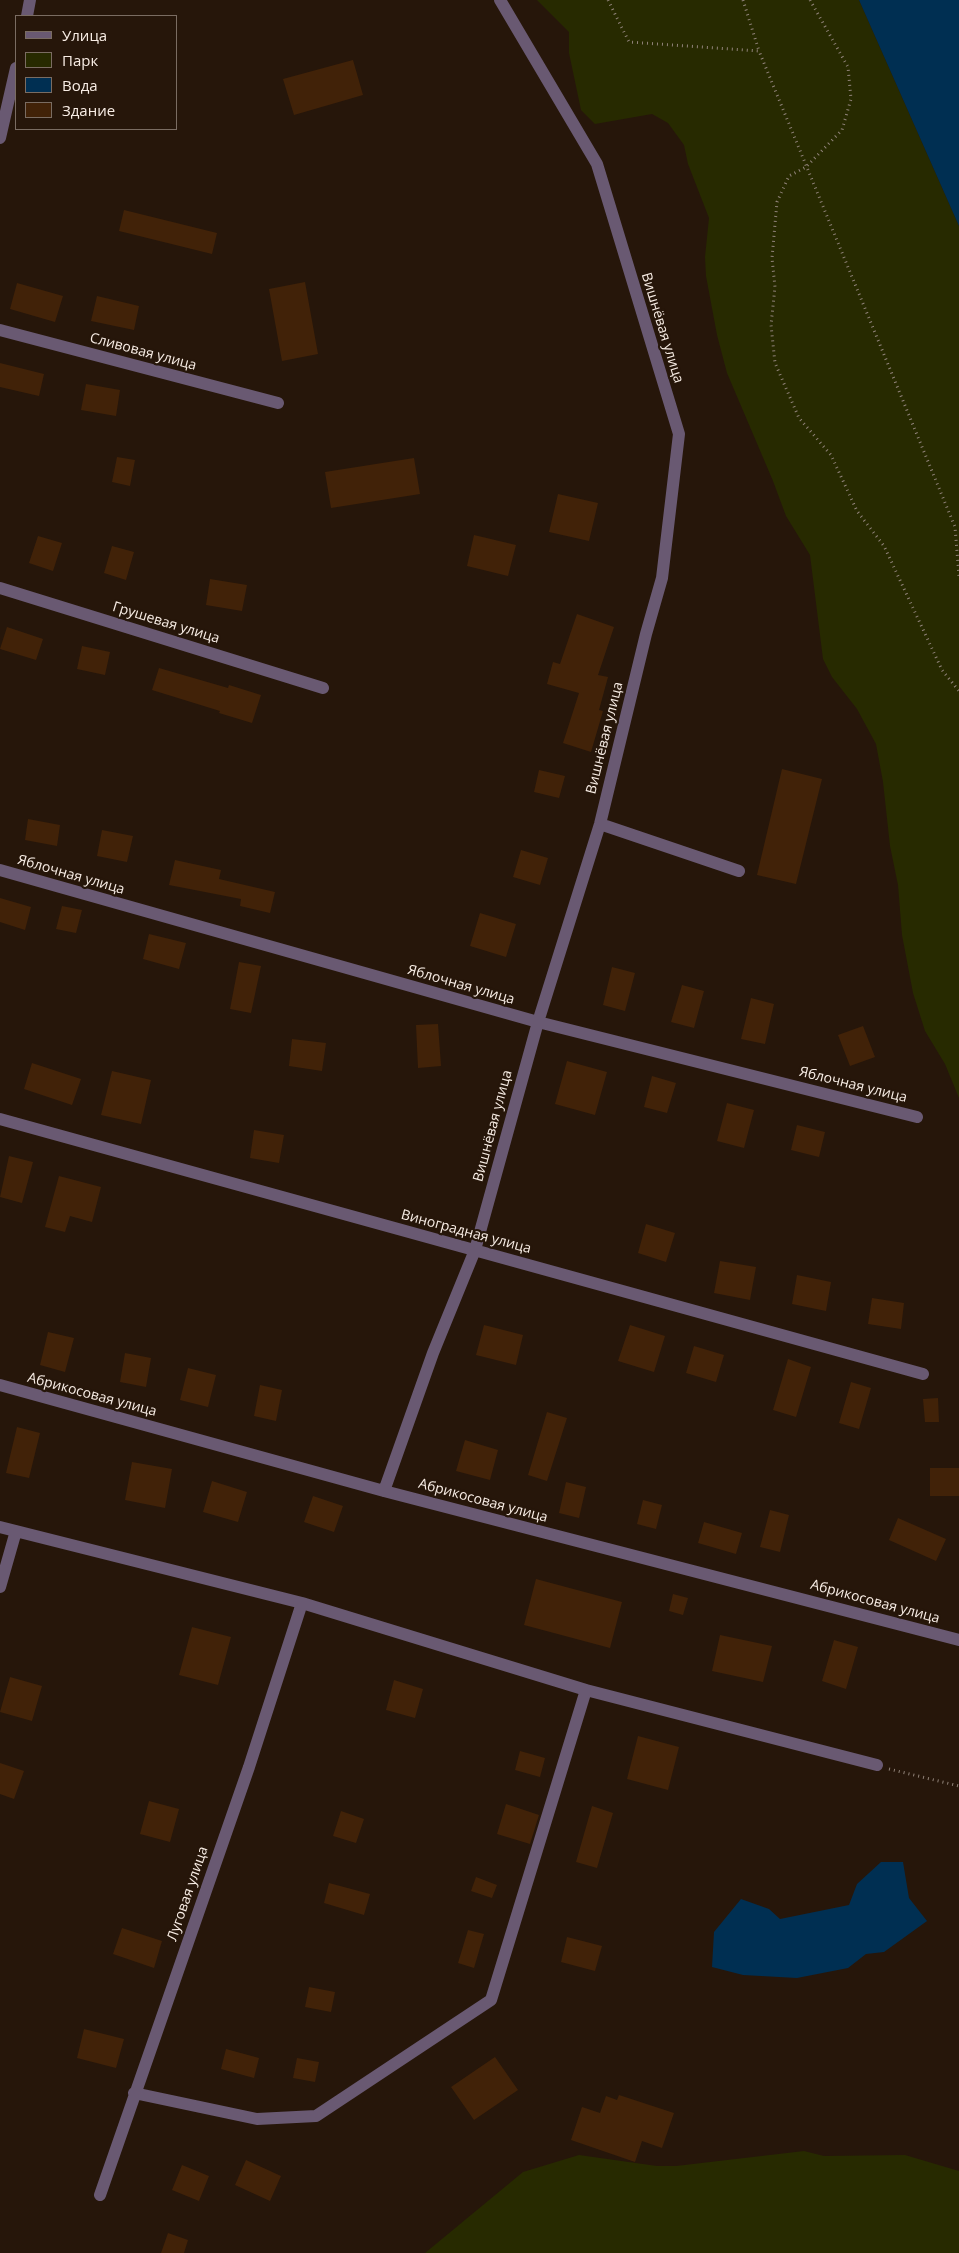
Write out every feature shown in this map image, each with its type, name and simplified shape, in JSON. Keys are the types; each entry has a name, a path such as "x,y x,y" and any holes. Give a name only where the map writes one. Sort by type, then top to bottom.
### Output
{"street":[{"path":"27,15 30,0"},
{"name":"Вишнёвая улица","path":"384,1491 433,1353 475,1250 538,1022 600,824 646,634 662,578 679,434 597,164 500,0"},
{"path":"0,138 15,73"},
{"path":"0,94 8,107"},
{"name":"Сливовая улица","path":"0,330 278,403"},
{"name":"Грушевая улица","path":"0,588 323,688"},
{"path":"600,824 739,871"},
{"name":"Яблочная улица","path":"0,870 538,1022 917,1117"},
{"name":"Виноградная улица","path":"0,1119 923,1374"},
{"name":"Абрикосовая улица","path":"0,1385 384,1491 959,1640"},
{"path":"0,1528 302,1603 586,1690 877,1765"},
{"path":"0,1587 16,1531"},
{"name":"Луговая улица","path":"100,2195 249,1767 302,1603"},
{"path":"134,2093 257,2120 316,2116 491,2000 586,1690"}],"path":[{"path":"608,0 629,42 759,51"},
{"path":"743,0 759,51 955,527 959,576"},
{"path":"810,0 848,67 851,99 842,130 806,167 789,176 777,202 772,258 775,287 771,325 776,363 799,418 831,454 857,511 888,554 942,670 959,691"},
{"path":"877,1765 959,1786"}],"green space":[{"path":"537,0 859,0 959,226 959,1098 945,1064 925,1031 913,993 902,935 898,885 890,846 883,782 876,744 857,709 832,677 823,659 810,555 786,516 727,373 717,335 706,276 705,257 709,218 688,164 684,145 668,123 652,114 595,124 581,110 569,53 569,32"},
{"path":"804,2151 824,2156 905,2155 959,2171 959,2253 425,2253 523,2172 579,2155 657,2166 676,2166"}],"water":[{"path":"859,0 959,0 959,226"},
{"path":"881,1862 903,1862 909,1898 927,1921 884,1952 866,1954 848,1968 797,1978 743,1975 712,1967 714,1932 741,1899 769,1909 780,1919 849,1905 857,1884"}],"building":[{"path":"353,60 363,95 294,115 283,79"},
{"path":"124,210 217,233 212,254 119,231"},
{"path":"305,282 318,354 282,361 269,289"},
{"path":"17,283 63,296 55,322 10,309"},
{"path":"97,296 139,306 134,330 91,321"},
{"path":"0,363 44,374 39,396 0,387"},
{"path":"86,384 120,390 116,416 81,410"},
{"path":"117,457 135,460 130,486 112,482"},
{"path":"414,458 420,494 331,508 325,472"},
{"path":"558,494 598,503 589,541 549,532"},
{"path":"474,535 516,545 508,576 467,566"},
{"path":"38,536 62,543 53,571 29,563"},
{"path":"112,546 134,552 126,580 104,573"},
{"path":"210,579 247,585 242,611 206,605"},
{"path":"577,614 614,627 598,675 608,677 599,710 603,711 591,752 563,743 579,693 547,684 553,662 560,664"},
{"path":"7,627 43,639 36,660 0,649"},
{"path":"82,646 110,652 105,675 77,669"},
{"path":"159,668 228,688 229,685 261,695 252,723 152,690"},
{"path":"782,769 822,779 796,884 757,875"},
{"path":"539,770 565,776 559,798 534,792"},
{"path":"28,819 60,825 57,846 25,840"},
{"path":"102,830 133,836 127,862 97,856"},
{"path":"521,850 548,858 540,885 513,877"},
{"path":"175,860 221,870 219,879 275,892 270,913 240,906 241,899 169,885"},
{"path":"0,898 31,907 25,930 0,922"},
{"path":"62,906 82,910 76,933 56,929"},
{"path":"480,913 516,924 506,957 470,946"},
{"path":"149,934 186,943 179,969 143,959"},
{"path":"239,962 261,966 251,1013 230,1009"},
{"path":"612,967 635,973 625,1011 603,1005"},
{"path":"682,985 704,991 694,1028 671,1022"},
{"path":"751,998 774,1004 765,1044 741,1039"},
{"path":"438,1024 441,1066 418,1068 416,1025"},
{"path":"863,1026 875,1057 850,1066 838,1035"},
{"path":"292,1039 326,1043 322,1071 289,1066"},
{"path":"567,1061 607,1072 595,1115 555,1104"},
{"path":"32,1063 81,1079 72,1105 24,1089"},
{"path":"112,1071 151,1080 141,1124 101,1115"},
{"path":"652,1076 676,1083 667,1113 644,1107"},
{"path":"727,1103 754,1110 744,1148 717,1141"},
{"path":"797,1125 825,1132 819,1157 791,1150"},
{"path":"254,1130 284,1135 279,1163 250,1158"},
{"path":"9,1156 33,1162 22,1203 0,1197"},
{"path":"59,1176 101,1187 92,1222 70,1216 65,1232 45,1227"},
{"path":"646,1224 675,1233 666,1262 638,1253"},
{"path":"720,1261 756,1267 750,1300 714,1293"},
{"path":"797,1275 831,1282 826,1311 792,1304"},
{"path":"872,1298 904,1303 901,1329 868,1324"},
{"path":"484,1325 523,1335 516,1365 476,1355"},
{"path":"630,1325 665,1336 654,1372 618,1361"},
{"path":"48,1332 74,1338 65,1372 40,1365"},
{"path":"694,1346 724,1355 716,1382 686,1373"},
{"path":"125,1353 151,1358 146,1387 120,1382"},
{"path":"788,1359 811,1367 796,1417 773,1410"},
{"path":"188,1368 216,1375 208,1407 180,1400"},
{"path":"851,1382 871,1388 859,1429 839,1423"},
{"path":"260,1385 282,1390 276,1421 254,1416"},
{"path":"938,1398 939,1422 925,1422 923,1399"},
{"path":"547,1412 567,1418 547,1481 528,1475"},
{"path":"17,1427 40,1433 29,1478 6,1473"},
{"path":"465,1440 498,1450 490,1480 456,1471"},
{"path":"132,1462 172,1469 165,1508 125,1500"},
{"path":"930,1468 959,1468 959,1496 930,1496"},
{"path":"212,1481 247,1492 238,1522 203,1512"},
{"path":"566,1482 586,1487 579,1518 559,1513"},
{"path":"313,1496 343,1506 334,1532 304,1522"},
{"path":"643,1500 662,1505 656,1529 637,1524"},
{"path":"770,1510 789,1515 780,1552 760,1547"},
{"path":"898,1518 946,1539 936,1561 889,1540"},
{"path":"704,1522 742,1533 736,1554 698,1543"},
{"path":"536,1579 622,1602 610,1648 524,1625"},
{"path":"673,1594 688,1598 683,1615 669,1611"},
{"path":"192,1627 231,1637 218,1685 179,1675"},
{"path":"720,1635 772,1646 763,1682 712,1671"},
{"path":"834,1640 858,1647 846,1689 822,1681"},
{"path":"10,1677 42,1686 32,1721 0,1712"},
{"path":"394,1680 423,1689 415,1718 386,1710"},
{"path":"638,1736 679,1747 668,1790 627,1779"},
{"path":"520,1751 545,1758 540,1777 515,1770"},
{"path":"0,1763 24,1771 14,1799 0,1794"},
{"path":"149,1801 179,1809 170,1842 140,1834"},
{"path":"506,1804 539,1815 530,1844 497,1834"},
{"path":"592,1806 613,1813 597,1868 576,1862"},
{"path":"341,1811 364,1819 356,1843 333,1836"},
{"path":"476,1877 497,1885 492,1898 471,1891"},
{"path":"329,1883 370,1894 364,1915 324,1903"},
{"path":"122,1928 162,1941 154,1968 113,1954"},
{"path":"468,1930 484,1934 474,1968 458,1963"},
{"path":"567,1937 602,1946 595,1971 561,1962"},
{"path":"309,1987 335,1992 331,2012 305,2007"},
{"path":"84,2029 124,2039 116,2068 77,2058"},
{"path":"226,2049 259,2058 254,2078 221,2069"},
{"path":"495,2057 518,2090 474,2120 451,2087"},
{"path":"297,2058 319,2062 315,2082 293,2078"},
{"path":"619,2095 674,2113 662,2148 642,2141 635,2162 571,2140 582,2107 600,2113 606,2096 617,2100"},
{"path":"246,2160 281,2176 270,2201 235,2185"},
{"path":"182,2165 209,2176 199,2201 172,2190"},
{"path":"168,2233 188,2240 184,2253 161,2253"}]}
